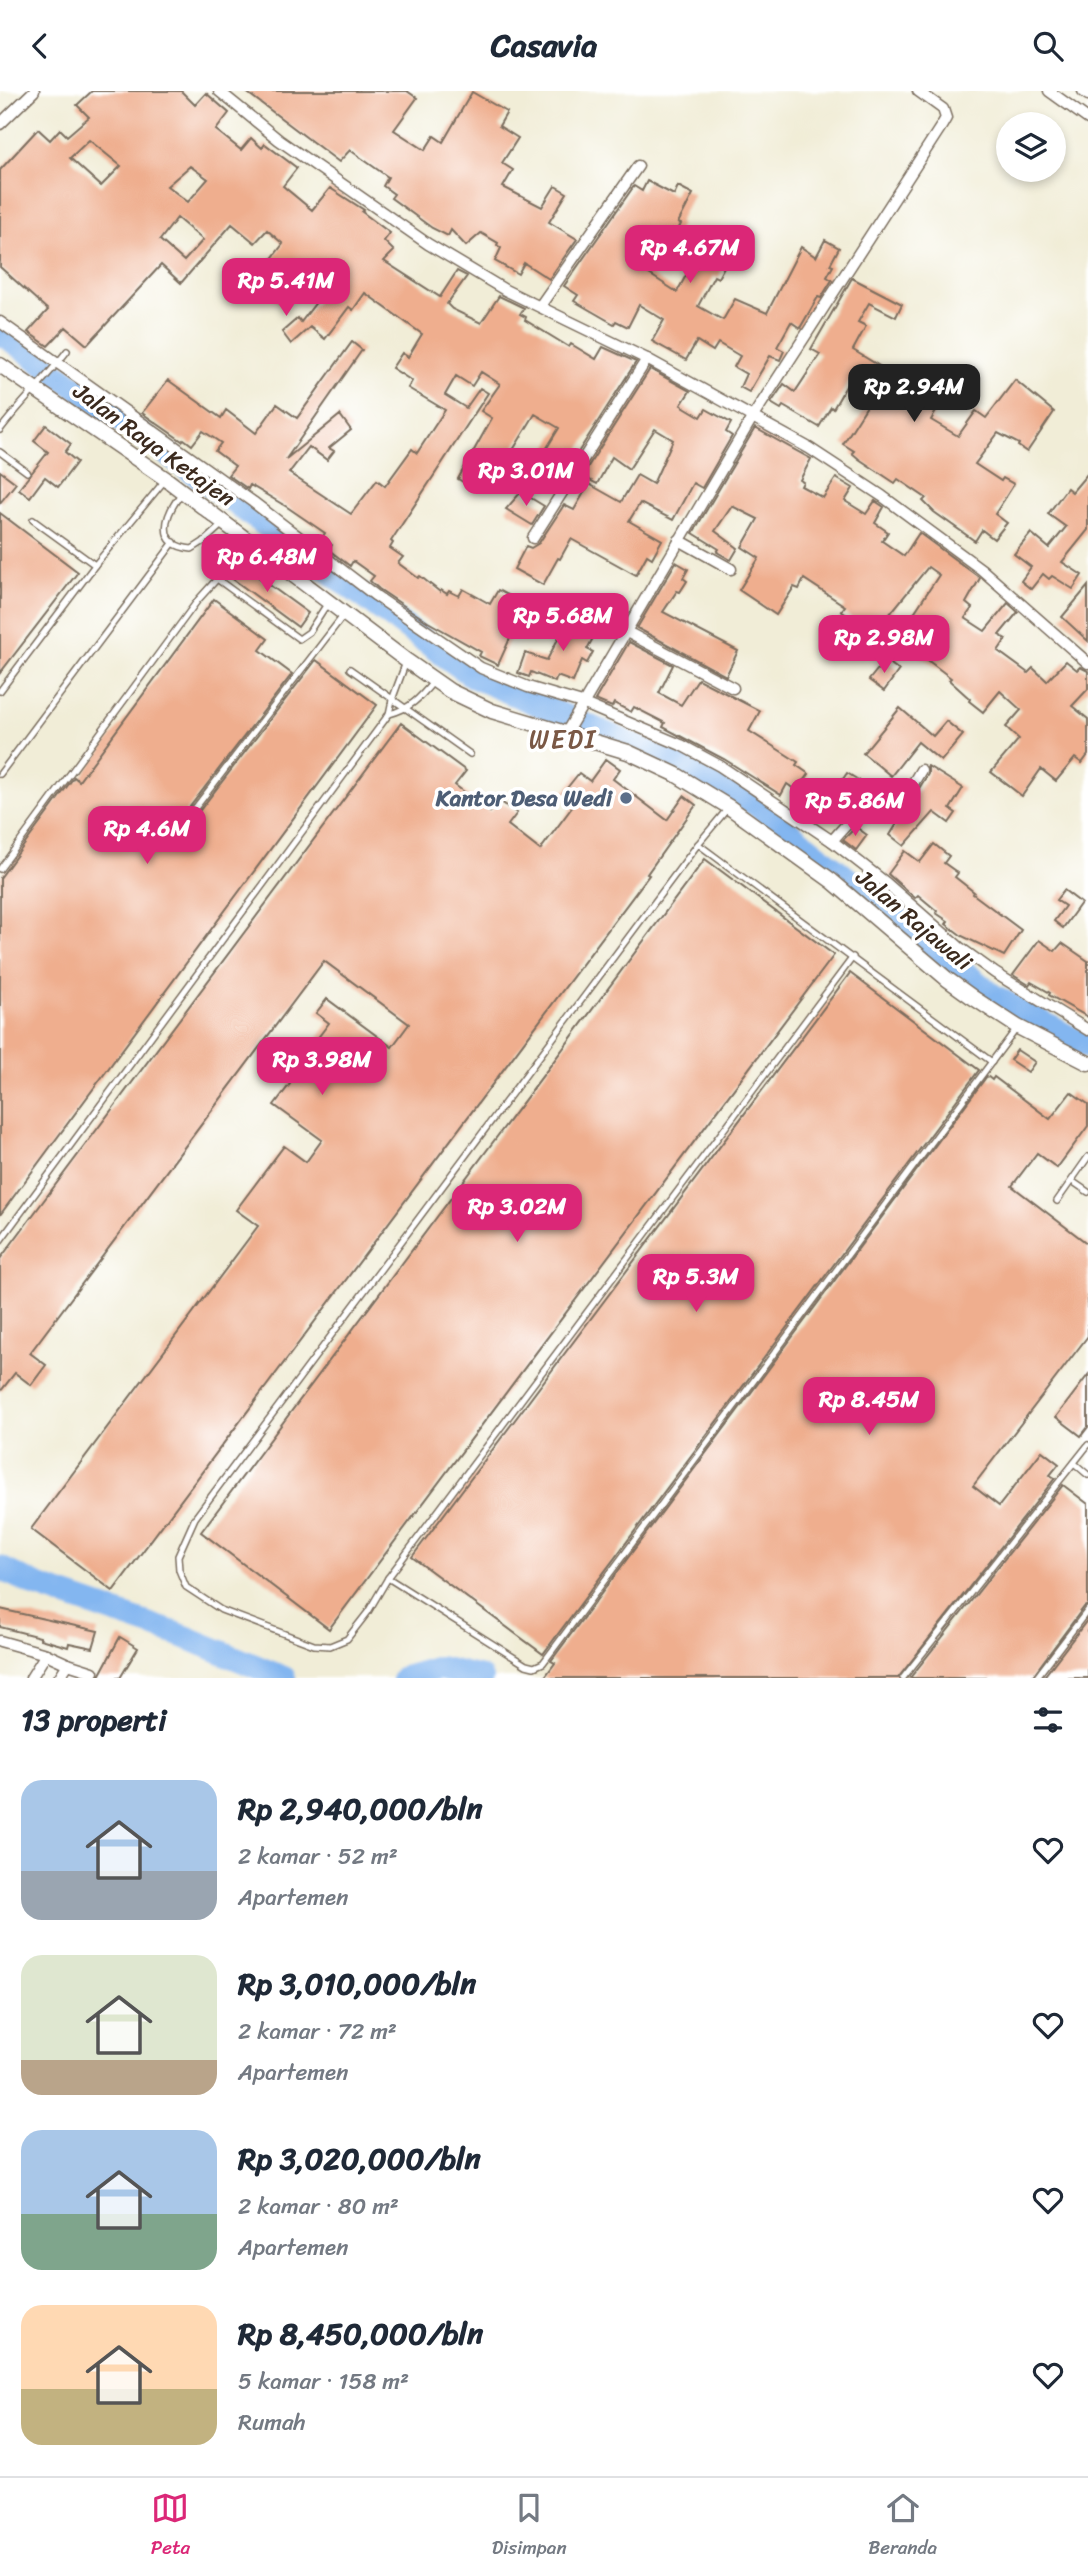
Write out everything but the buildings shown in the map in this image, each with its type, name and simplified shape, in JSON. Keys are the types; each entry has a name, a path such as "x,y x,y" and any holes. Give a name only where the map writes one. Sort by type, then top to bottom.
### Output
{"street":[{"path":"0,124 34,91"},
{"path":"219,91 279,140 428,244 505,290 647,359 809,448 882,496 981,569 1088,663"},
{"path":"568,730 752,418 946,118 943,109 918,91"},
{"path":"1049,91 1088,119"},
{"path":"1083,91 1088,95"},
{"path":"540,306 638,166"},
{"path":"0,322 253,502 376,596 481,668 681,745 720,766 832,841 986,967 1088,1030"},
{"path":"533,538 647,359"},
{"name":"Jalan Raya Ketajen","path":"0,365 39,385 434,681 460,697 492,711 568,730"},
{"path":"679,540 731,569"},
{"path":"625,631 733,688"},
{"name":"Jalan Rajawali","path":"568,730 657,765 729,807 858,901 947,979 1018,1027 1088,1063"},
{"path":"832,841 851,819 863,816 890,817 895,814 921,770"},
{"path":"0,1641 46,1654 93,1672"},
{"path":"31,1678 46,1654"},
{"path":"59,1678 68,1664"}],"lane":[{"path":"0,430 23,399 39,385 67,351"},
{"path":"0,452 27,472"},
{"path":"0,691 95,565 166,479"},
{"path":"183,492 166,519 166,529 174,542 192,549 204,542 224,523"},
{"path":"33,520 95,565"},
{"path":"0,869 198,600 217,579 242,537"},
{"path":"0,774 174,542"},
{"path":"217,579 299,639 309,632 329,602"},
{"path":"176,833 345,613"},
{"path":"0,1241 390,714 392,700 407,661"},
{"path":"350,669 470,754"},
{"path":"390,714 405,710 434,681"},
{"path":"729,807 698,844 195,1518 178,1556 178,1570 186,1587 221,1610 314,1645 330,1646 347,1639 368,1612 388,1579 853,957"},
{"path":"698,844 992,1062"},
{"path":"388,1579 526,1665 534,1667 543,1663 1018,1027"},
{"path":"1057,1201 1088,1157"},
{"path":"1072,1181 1088,1192"},
{"path":"903,1678 1088,1445"},
{"path":"1074,1463 1088,1475"},
{"path":"1036,1678 1088,1610"}],"waterway":[{"path":"0,332 474,677 677,764 755,804 994,996 1088,1047"},
{"path":"0,1568 37,1586 183,1636 284,1678"},
{"path":"404,1678 439,1668 481,1678"}],"place":[{"name":"Kantor Desa Wedi","path":"626,798"}],"district":[{"name":"WEDI","path":"563,739"}]}
